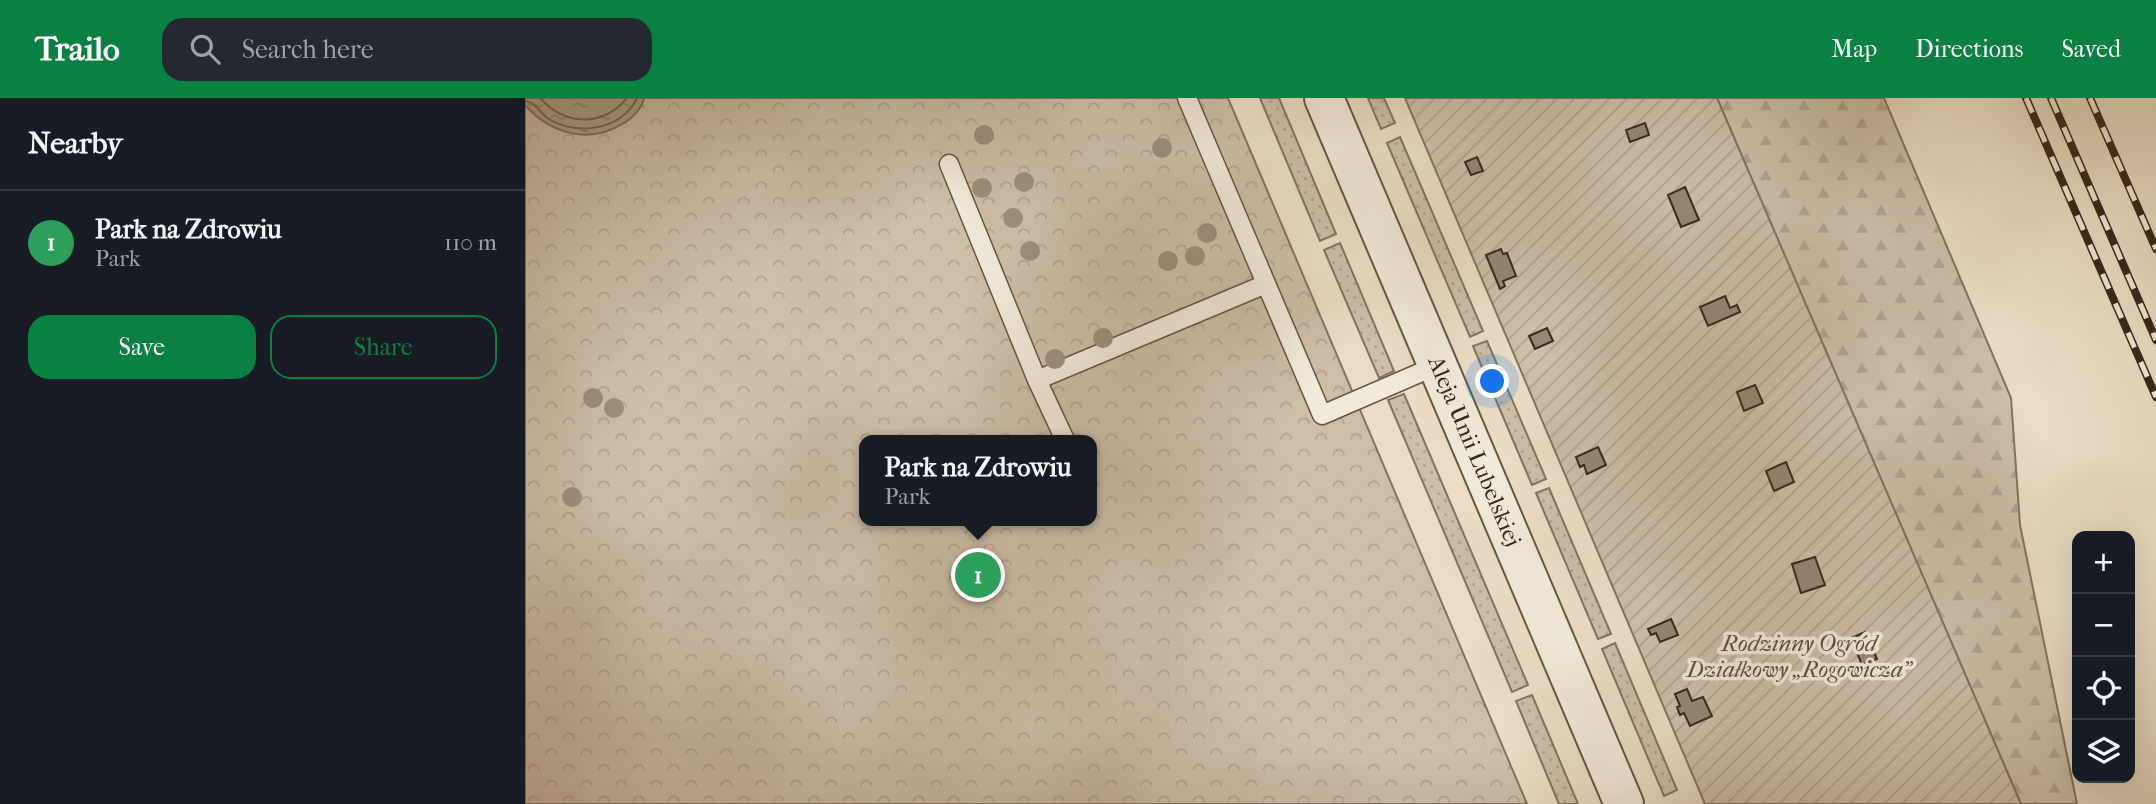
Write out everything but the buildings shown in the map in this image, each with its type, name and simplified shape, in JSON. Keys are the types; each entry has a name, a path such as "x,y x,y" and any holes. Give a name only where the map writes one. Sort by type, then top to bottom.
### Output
{"street":[{"name":"Aleja Unii Lubelskiej","path":"1324,98 1624,804"}],"lane":[{"path":"1187,98 1322,415 1438,365"},
{"path":"949,164 1037,380 1063,435"},
{"path":"1037,380 1266,284"}],"green space":[{"path":"525,98 1228,98 1527,804 525,804"},
{"path":"1260,98 1279,98 1336,234 1320,241"},
{"path":"1368,98 1384,98 1395,123 1381,129"},
{"name":"Rodzinny Ogród Działkowy „Rogowicza”","path":"1405,98 1717,98 2021,804 1705,804"},
{"path":"1717,98 1884,98 2011,398 2020,525 2077,804 2021,804"},
{"path":"1400,137 1483,331 1470,337 1387,143"},
{"path":"1340,243 1394,371 1379,378 1324,250"},
{"path":"1487,341 1546,479 1532,485 1473,346"},
{"path":"1404,394 1528,685 1512,692 1388,400"},
{"path":"1549,488 1611,634 1598,639 1536,493"},
{"path":"1615,643 1677,790 1664,796 1602,649"},
{"path":"1532,695 1578,804 1559,804 1516,701"}],"water":[{"path":"525,98 644,98 637,112 624,123 611,130 584,135 571,133 547,123 525,105"}],"railway":[{"path":"2026,98 2156,397"},
{"path":"2051,98 2156,340"},
{"path":"2090,98 2156,249"}],"place":[{"name":"Park na Zdrowiu","path":"978,575"}]}
